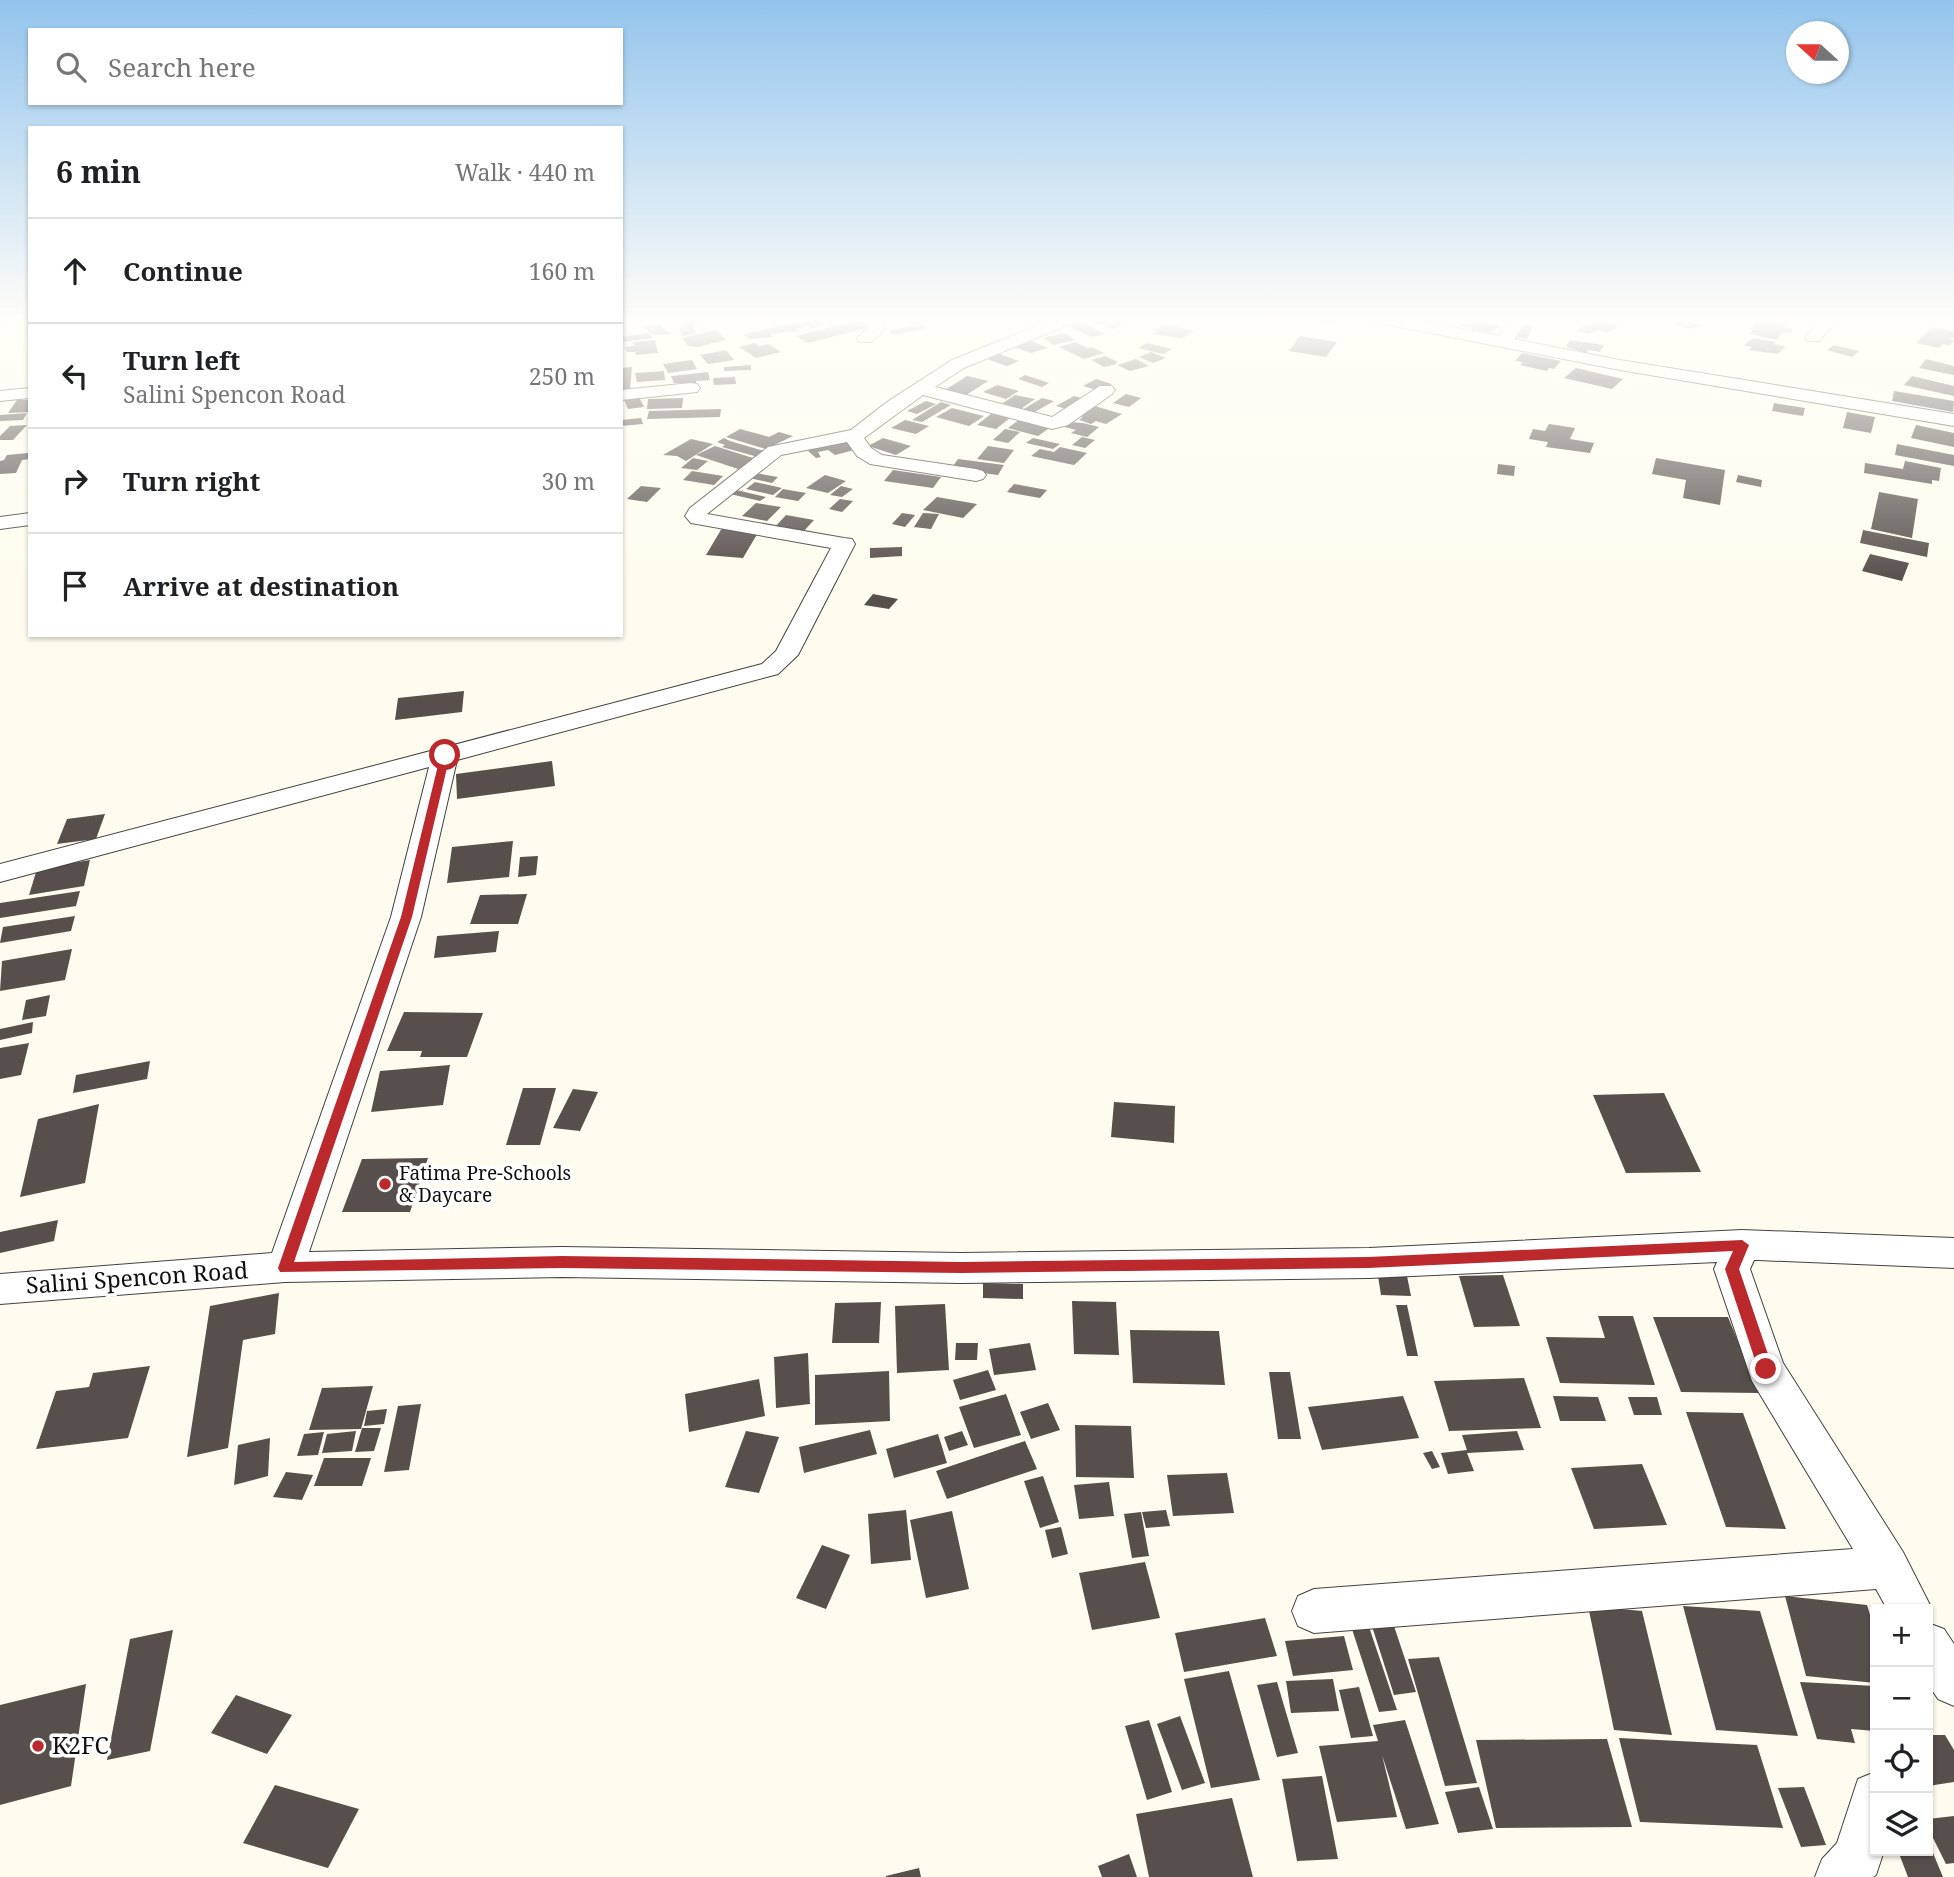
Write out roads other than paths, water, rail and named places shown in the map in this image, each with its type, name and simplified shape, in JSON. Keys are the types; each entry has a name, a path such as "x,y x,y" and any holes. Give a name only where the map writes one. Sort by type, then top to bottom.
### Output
{"street":[{"path":"0,873 770,669 786,654 844,544 695,516 775,451 853,436 895,405"},
{"path":"984,405 1052,423 1061,421 1085,405"},
{"path":"1864,405 1954,420"},
{"path":"853,436 864,452 877,460 976,475"},
{"path":"0,523 28,519"},
{"path":"285,1268 406,917 445,755"},
{"path":"1742,1245 1732,1269 1766,1369 1888,1567 1907,1604"},
{"name":"Salini Spencon Road","path":"0,1289 285,1268 562,1262 961,1268 1342,1263 1742,1245 1954,1253"},
{"path":"1314,1611 1888,1567"},
{"path":"1840,1877 1858,1857 1870,1814"}],"place":[{"name":"Fatima Pre-Schools & Daycare","path":"385,1184"},
{"name":"K2FC","path":"38,1746"}]}
